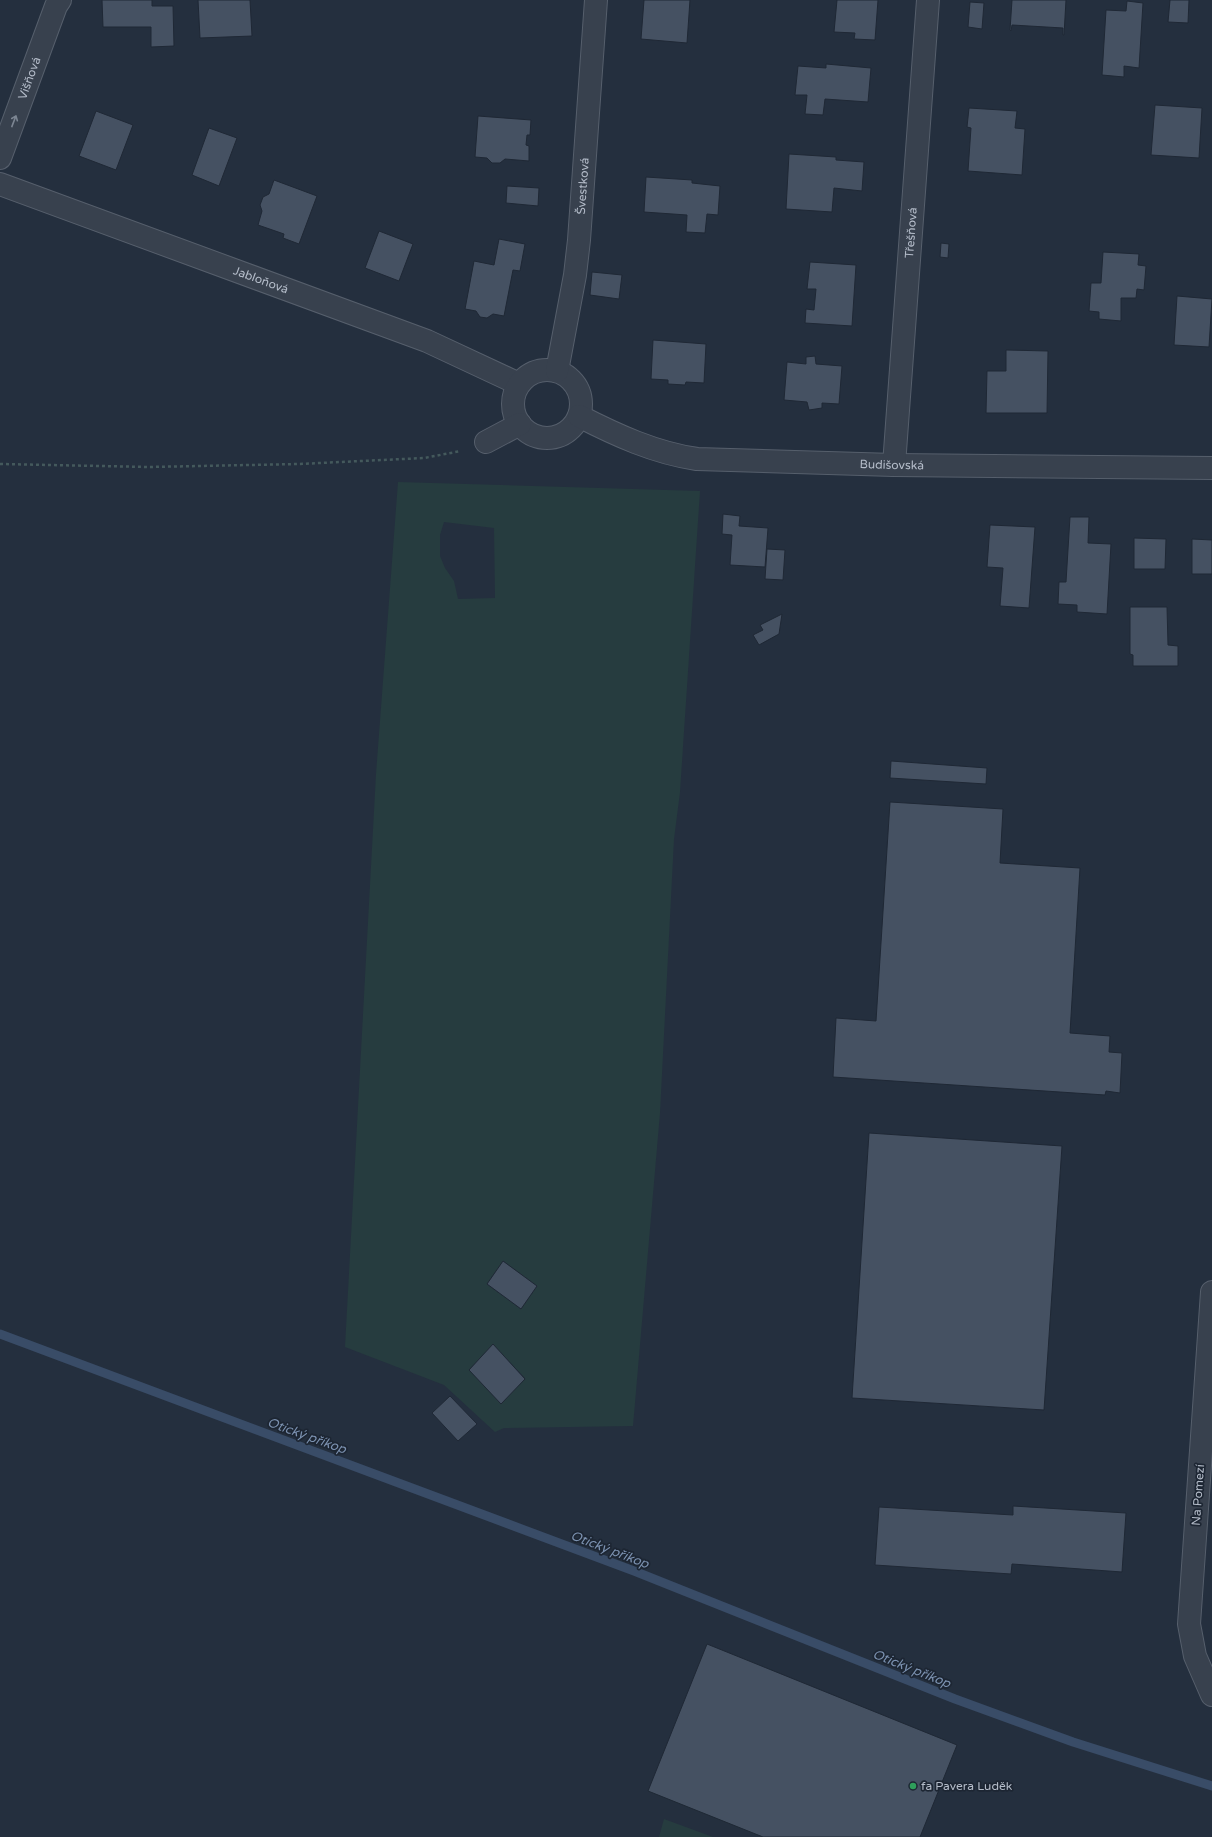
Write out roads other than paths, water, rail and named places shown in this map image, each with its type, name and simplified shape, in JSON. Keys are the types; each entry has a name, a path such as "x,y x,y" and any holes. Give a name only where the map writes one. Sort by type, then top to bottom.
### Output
{"street":[{"name":"Višňová","path":"0,158 56,6 60,0"},
{"name":"Švestková","path":"557,372 575,276 579,240 596,0"},
{"name":"Třešňová","path":"894,465 928,0"},
{"name":"Jabloňová","path":"0,184 427,341 519,384"},
{"path":"544,370 557,372 569,378 577,387 581,404 579,416 575,424 566,433 554,438 537,437 520,424 514,413 513,404 515,392 519,384 525,378 536,371 544,370"},
{"name":"Budišovská","path":"579,416 631,440 679,457 716,461 894,465 1212,468"},
{"path":"486,442 520,424"},
{"name":"Na Pomezí","path":"1212,1292 1189,1624 1195,1656 1212,1695"}],"waterway":[{"name":"Otický příkop","path":"0,1334 634,1571 955,1699 1073,1742 1212,1786"}],"place":[{"name":"fa Pavera Luděk","path":"913,1786"}]}
